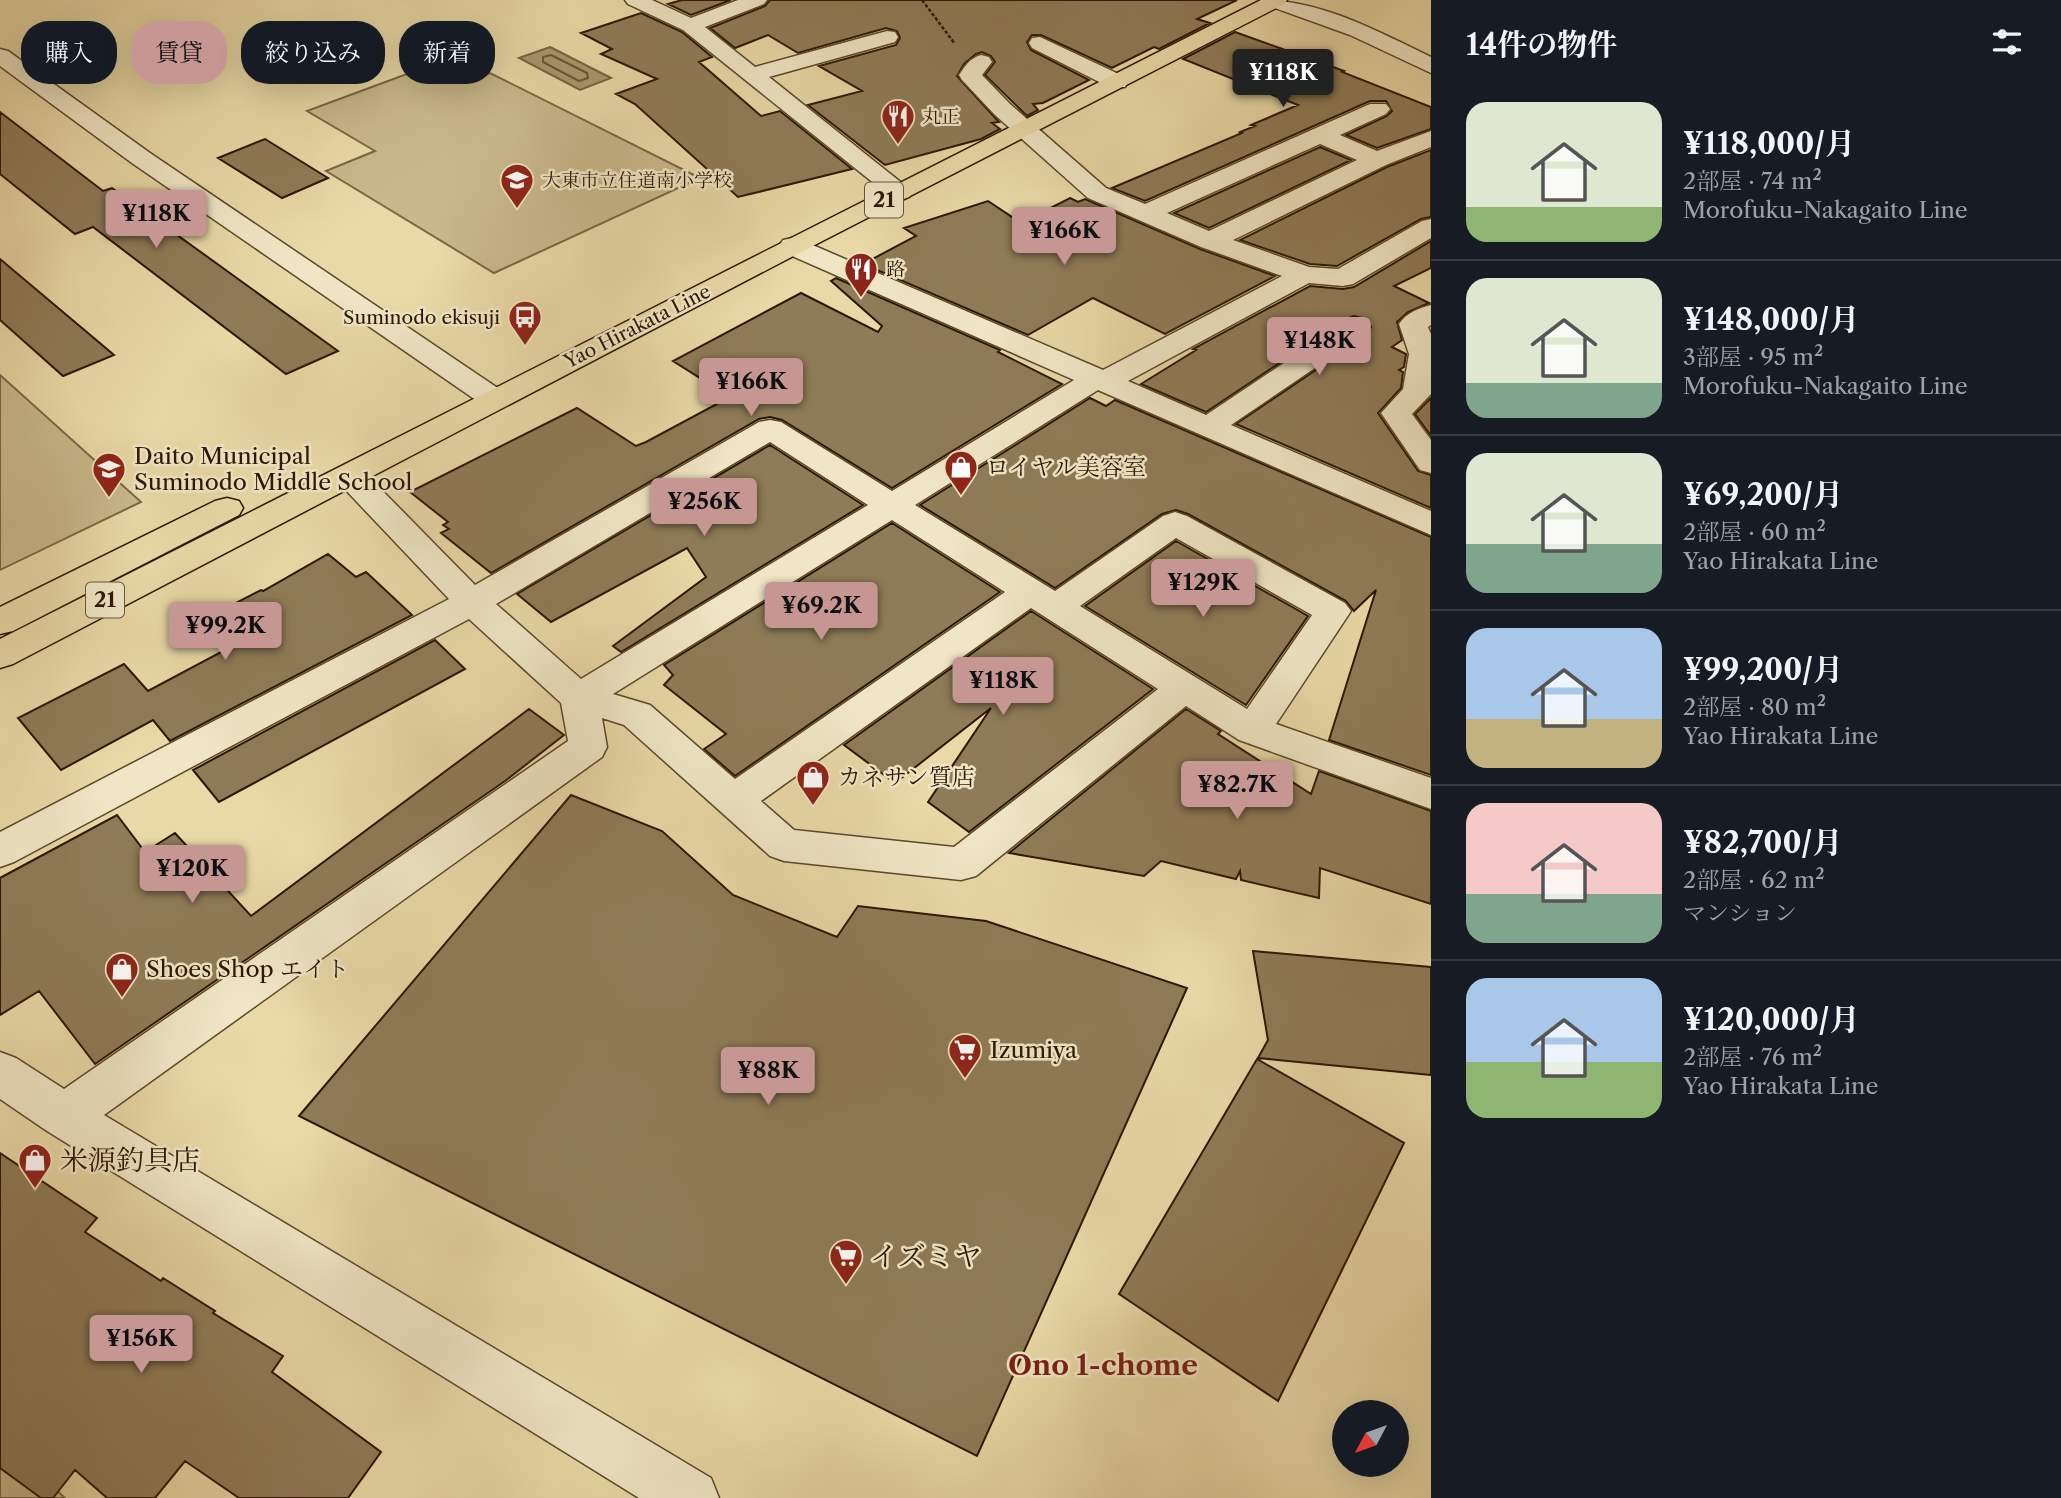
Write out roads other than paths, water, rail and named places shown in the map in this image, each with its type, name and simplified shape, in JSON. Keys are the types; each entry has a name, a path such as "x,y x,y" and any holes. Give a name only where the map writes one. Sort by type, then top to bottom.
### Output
{"main road":[{"name":"Yao Hirakata Line","path":"0,655 1274,0"},
{"path":"0,622 331,456 494,400"},
{"path":"0,682 81,638 211,546"}],"street":[{"path":"635,0 690,26 900,192"},
{"path":"690,26 757,0"},
{"path":"1274,0 1358,30 1431,66"},
{"path":"751,75 887,37"},
{"path":"1040,43 1116,82"},
{"path":"849,48 872,63"},
{"path":"0,56 141,158 494,400"},
{"path":"981,62 970,75 1002,109 1097,193 1210,241 1305,275 1343,278 1431,227"},
{"path":"1145,214 1378,109"},
{"path":"1322,136 1377,160"},
{"path":"1210,241 1377,160 1431,138"},
{"path":"792,246 1431,524"},
{"path":"579,698 1100,381 1305,275"},
{"path":"1431,313 1413,324 1424,354 1425,394 1396,413 1431,463"},
{"path":"1208,428 1355,328"},
{"path":"0,851 472,602 770,429 1252,730 1431,794"},
{"path":"350,476 472,602 579,698 637,715 784,845 961,864 1184,688"},
{"path":"735,799 1041,600 1175,523 1333,611 1252,730"},
{"path":"64,1116 588,747 579,698"},
{"path":"0,1073 64,1116 691,1498"}],"water":[{"path":"550,47 611,78 580,90 519,58"}],"place":[{"name":"丸正","path":"898,146"},
{"name":"大東市立住道南小学校","path":"517,210"},
{"name":"路","path":"861,299"},
{"name":"Suminodo ekisuji","path":"525,347"},
{"name":"ロイヤル美容室","path":"961,497"},
{"name":"Daito Municipal Suminodo Middle School","path":"109,499"},
{"name":"カネサン質店","path":"813,807"},
{"name":"Shoes Shop エイト","path":"122,999"},
{"name":"Izumiya","path":"965,1080"},
{"name":"米源釣具店","path":"35,1190"},
{"name":"イズミヤ","path":"846,1286"}],"district":[{"name":"Ono 1-chome","path":"1103,1365"}]}
